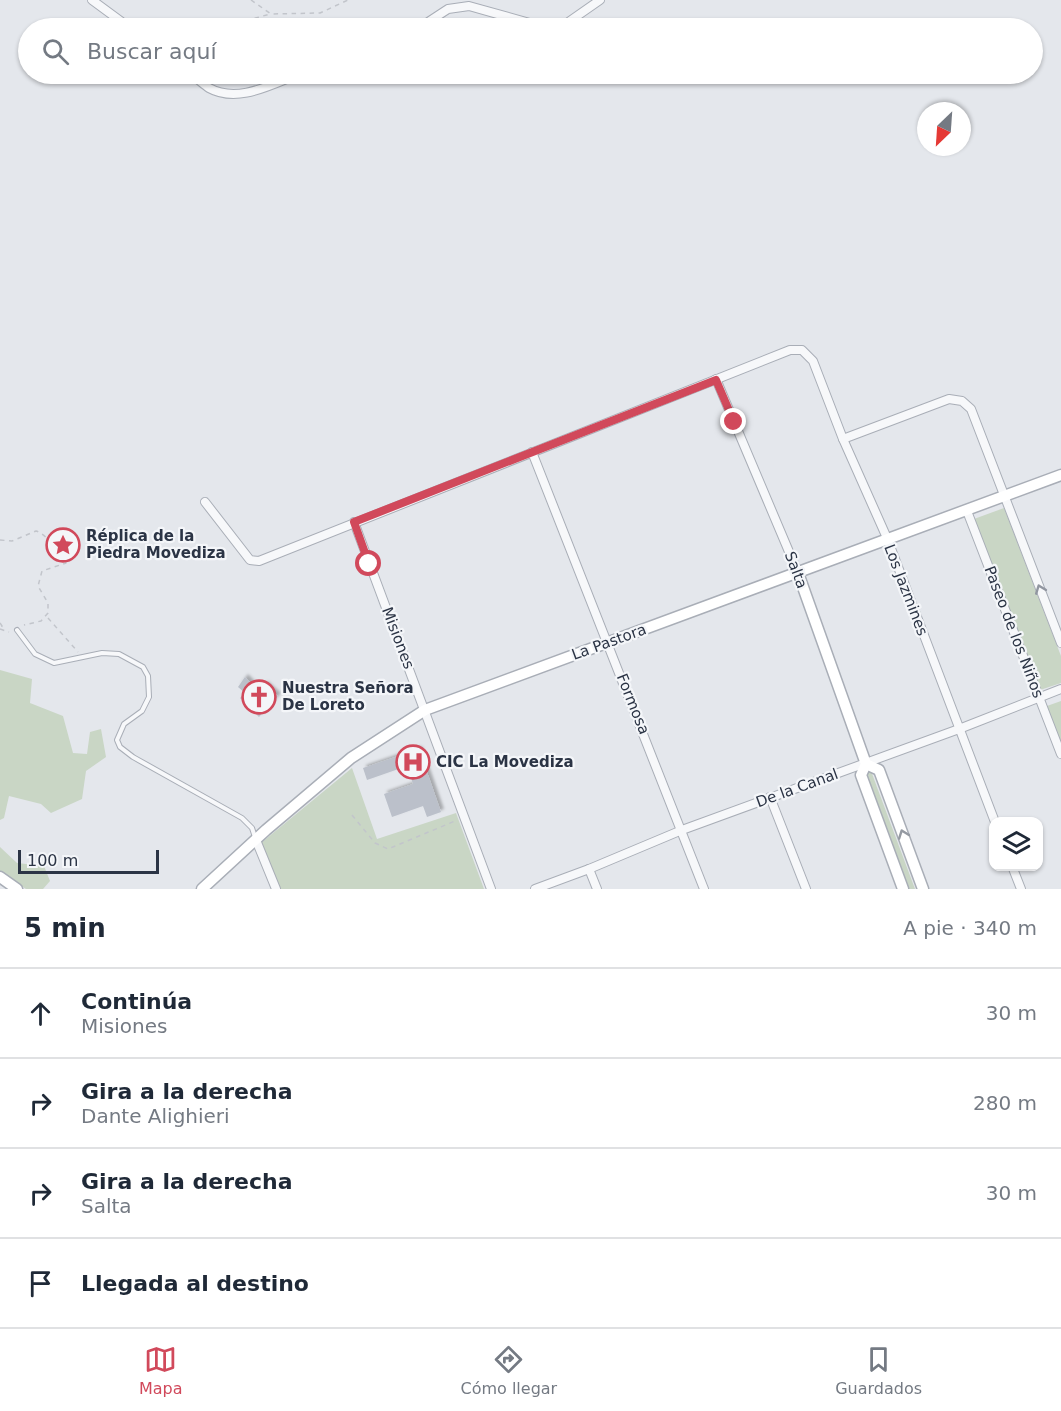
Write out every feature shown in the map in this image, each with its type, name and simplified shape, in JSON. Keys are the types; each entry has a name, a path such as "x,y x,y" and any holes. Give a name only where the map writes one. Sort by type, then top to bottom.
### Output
{"street":[{"path":"92,0 116,18"},
{"path":"574,18 600,0"},
{"path":"434,18 448,9 469,6 512,18"},
{"path":"204,84 210,88 229,93 247,93 272,84"},
{"name":"Los Jazmines","path":"716,380 790,350 802,350 813,361 843,440 887,538 993,817"},
{"path":"205,502 250,560 259,561 716,380"},
{"name":"Salta","path":"716,380 798,573 866,764 861,775 903,889"},
{"path":"843,440 949,399 962,401 971,409 1061,643"},
{"name":"Formosa","path":"532,452 704,889"},
{"name":"La Pastora","path":"202,889 351,758 425,710 1061,475"},
{"name":"Paseo de los Niños","path":"967,511 1061,754"},
{"name":"Misiones","path":"354,522 491,889"},
{"name":"De la Canal","path":"535,889 682,830 866,764 1061,689"},
{"name":"Salta","path":"866,764 879,770 923,889"},
{"path":"770,797 806,889"},
{"path":"256,840 276,889"},
{"path":"589,869 597,889"},
{"path":"1014,871 1021,889"},
{"path":"0,877 17,889"}],"lane":[{"path":"17,630 35,654 54,663 102,653 119,654 143,667 148,676 149,697 142,711 124,724 119,732 117,740 120,747 133,757 242,818 252,828 256,840"}],"path":[{"path":"251,0 271,14"},
{"path":"256,18 271,14 320,13 348,0"},
{"path":"0,540 12,541 36,531 42,533 66,563 42,571 38,586 48,603 46,617 7,632 0,629 2,626 0,623"},
{"path":"46,617 82,657"},
{"path":"352,815 375,843 388,849 464,818"}],"green space":[{"path":"1004,508 1061,656 1061,683 1040,690 974,519"},
{"path":"0,670 32,679 30,703 63,716 73,753 87,754 90,732 101,729 106,757 86,771 82,799 51,813 41,804 9,796 4,818 0,820"},
{"path":"1061,701 1061,742 1047,706"},
{"path":"352,768 377,839 456,813 484,889 280,889 261,843"},
{"path":"871,771 915,889 908,889 865,773"},
{"path":"0,847 17,863 44,866 50,881 43,889 26,889 0,871"}],"building":[{"name":"Nuestra Señora De Loreto","path":"245,677 259,691 265,684 278,696 259,717 240,698 245,693 238,687"},
{"name":"CIC La Movediza","path":"419,749 441,812 427,817 423,806 392,817 384,794 413,784 407,766 367,780 363,768"}],"place":[{"name":"Réplica de la Piedra Movediza","path":"63,545"},
{"name":"Nuestra Señora De Loreto","path":"259,697"},
{"name":"CIC La Movediza","path":"413,762"}],"route":[{"path":"369,564 354,522 716,380 734,422"}]}
